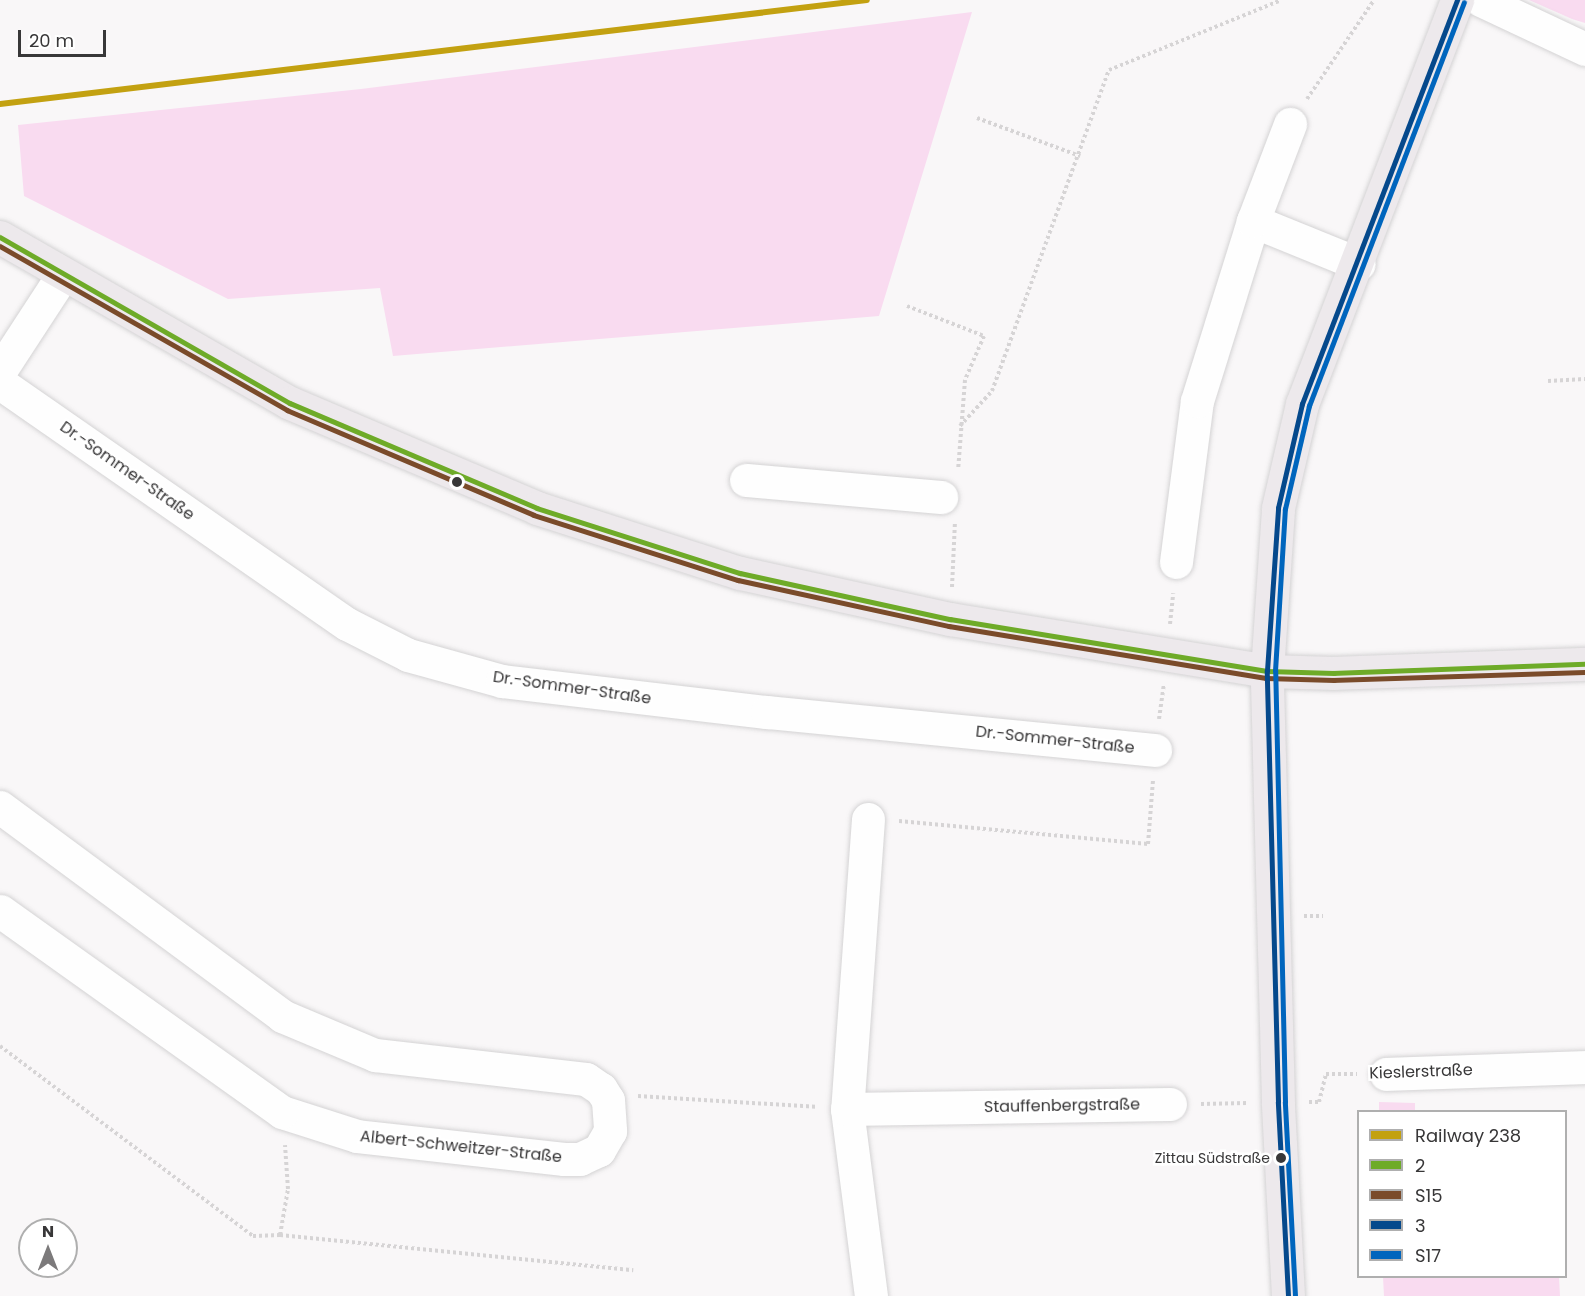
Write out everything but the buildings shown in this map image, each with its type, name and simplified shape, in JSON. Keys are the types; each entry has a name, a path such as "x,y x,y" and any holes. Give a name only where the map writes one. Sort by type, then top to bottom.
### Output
{"main road":[{"path":"1288,1296 1278,1102 1267,670 1274,554 1285,464 1302,404 1359,264 1457,0"},
{"path":"0,237 62,276 290,403 537,508 740,573 842,597 1007,629 1267,670 1334,674 1585,664"}],"street":[{"path":"1481,0 1585,49"},
{"path":"1176,562 1197,401 1253,221 1290,124"},
{"path":"1253,221 1359,264"},
{"path":"0,371 62,276"},
{"name":"Dr.-Sommer-Straße","path":"0,383 346,624 408,655 502,681 768,712 1155,750"},
{"path":"746,480 941,497"},
{"path":"0,807 282,1016 375,1055 575,1076 595,1084 605,1094"},
{"path":"868,819 846,1109 871,1296"},
{"name":"Albert-Schweitzer-Straße","path":"0,911 282,1112 357,1136 572,1159 593,1154 608,1138 612,1117 605,1094"},
{"name":"Kieslerstraße","path":"1386,1074 1585,1067"},
{"name":"Stauffenbergstraße","path":"846,1109 1170,1104"}],"path":[{"path":"907,306 984,336 965,380 960,426 992,391 1080,156 1109,70 1281,0"},
{"path":"1290,124 1374,0"},
{"path":"977,118 1080,156"},
{"path":"1548,381 1585,379"},
{"path":"1176,562 1170,625 1180,626"},
{"path":"868,819 1148,844 1155,750 1164,684 1176,686"},
{"path":"1310,916 1323,916"},
{"path":"0,1046 253,1236 280,1235 633,1270"},
{"name":"Kieslerstraße","path":"1278,1102 1319,1102 1326,1074 1386,1074"},
{"path":"605,1094 846,1109"},
{"path":"1170,1104 1278,1102"},
{"path":"280,1235 288,1188 282,1112"}],"shaded area":[{"path":"1529,0 1585,0 1585,23 1572,19"},
{"path":"972,12 879,316 393,356 380,288 228,299 24,196 18,125 361,89"},
{"path":"1379,1102 1415,1103 1415,1110 1379,1110"},
{"path":"1383,1278 1559,1278 1560,1296 1384,1296"}],"rail line":[{"name":"238","path":"0,104 867,0"}],"transit line":[{"name":"3","path":"1288,1296 1278,1102 1267,671 1278,508 1302,404 1457,0"},
{"name":"S17","path":"1295,1296 1285,1102 1275,671 1285,509 1309,406 1464,3"},
{"name":"2","path":"0,237 290,403 537,508 740,573 950,619 1267,671 1334,673 1585,664"},
{"name":"S15","path":"0,246 287,410 534,515 738,580 949,626 1266,678 1334,680 1585,672"}],"place":[{"name":"Zittau Südstraße","path":"1281,1158"}]}
